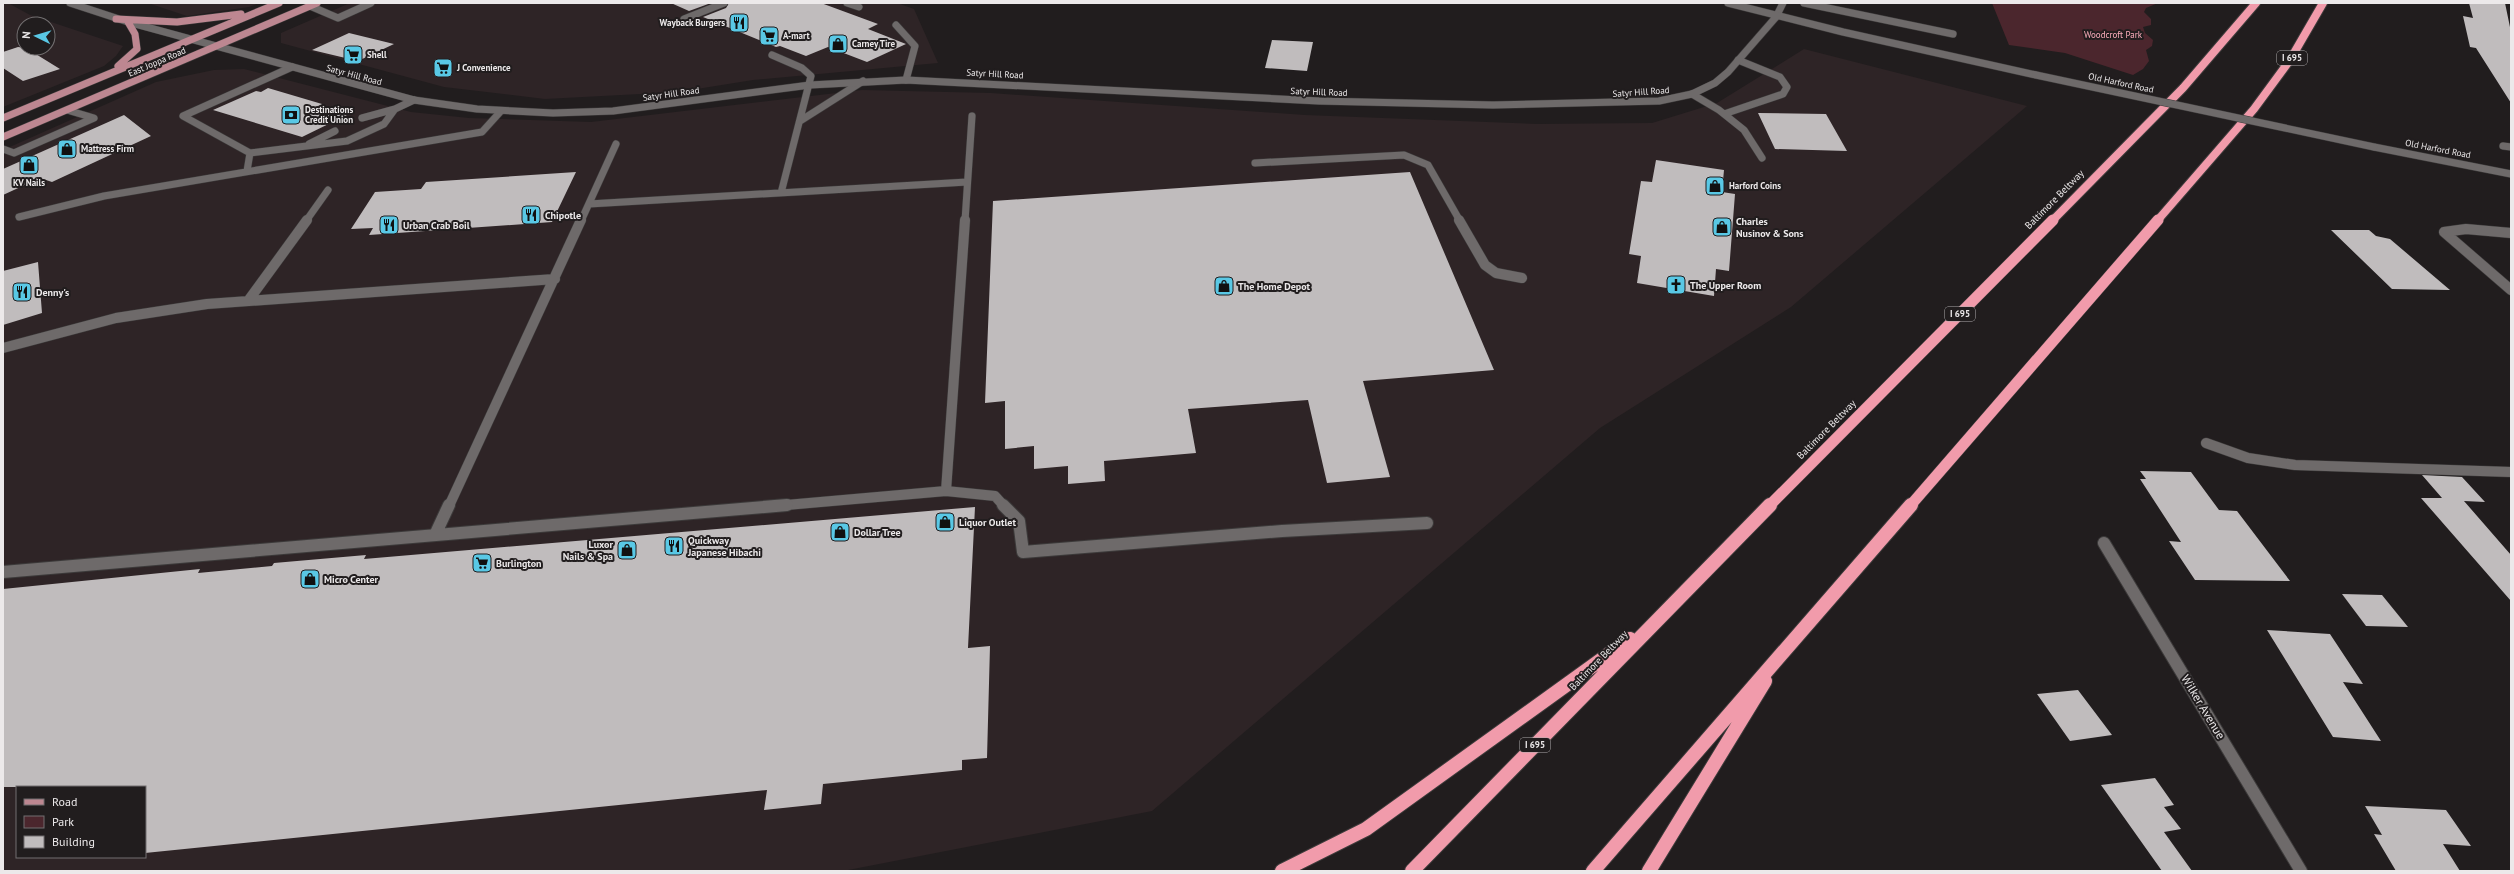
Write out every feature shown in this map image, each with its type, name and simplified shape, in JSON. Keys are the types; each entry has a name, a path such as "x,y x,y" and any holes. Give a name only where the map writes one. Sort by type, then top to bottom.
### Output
{"highway":[{"name":"Baltimore Beltway","path":"1412,871 1658,618 2183,88 2256,3"},
{"name":"I 695","path":"1592,871 2254,109 2290,60 2323,3"},
{"path":"1282,871 1366,829 1658,618"},
{"path":"1649,871 1784,651"}],"main road":[{"name":"East Joppa Road","path":"3,118 279,3"},
{"name":"East Joppa Road","path":"3,137 317,3"},
{"path":"116,19 194,21 264,9"},
{"path":"108,74 127,60 136,49 135,34 128,22"}],"street":[{"name":"Satyr Hill Road","path":"72,3 116,19 414,100 501,111 552,113 613,111 810,85 863,81 906,80 1319,101 1441,104 1659,101 1692,94 1715,83 1738,60 1776,16 1782,3"},
{"path":"310,6 338,18 371,3"},
{"path":"684,19 724,3"},
{"path":"848,3 859,7"},
{"name":"Old Harford Road","path":"1728,3 1776,16 2036,75 2374,147 2511,174"},
{"path":"1804,3 1953,34"},
{"path":"896,25 915,46 906,80"},
{"path":"772,55 802,68 811,76 810,85 781,193"},
{"path":"1724,114 1783,94 1787,87 1780,77 1738,60"},
{"path":"292,67 183,116 250,153 326,145 361,136 384,124 395,110"},
{"path":"800,121 863,81"},
{"path":"1692,94 1724,114 1744,130 1762,158"},
{"path":"362,118 395,110 414,100"},
{"path":"3,149 14,153 94,118 67,110"},
{"path":"19,217 104,196 482,132 501,111"},
{"path":"946,491 972,116"},
{"path":"304,147 335,131"},
{"path":"435,535 555,279 616,144"},
{"path":"2503,146 2511,147"},
{"path":"247,171 250,153"},
{"path":"1255,163 1404,155 1428,165 1485,265 1496,273 1522,278"},
{"path":"589,204 967,182"},
{"path":"248,302 328,190"},
{"path":"2511,233 2466,229 2444,232 2511,290"},
{"path":"3,348 116,318 207,304 555,279"},
{"path":"2206,443 2248,458 2295,465 2511,472"},
{"path":"3,572 946,491 995,496 1019,521 1023,552 1282,531 1427,523"},
{"name":"Wilker Avenue","path":"2104,543 2301,871"}],"shaded area":[{"path":"3,3 8,3 33,16 16,16 16,56 56,56 56,24 123,46 116,56 104,66 3,107"},
{"path":"148,3 259,3 249,7 187,16"},
{"path":"350,3 897,3 914,9 938,63 753,80 678,92 545,99 444,87 281,43 281,33"},
{"path":"1804,49 2027,106 1791,307 1600,428 1152,811 843,871 3,871 3,150 156,82 214,70 244,69 411,112 469,118 591,122 862,90 991,93 1305,115 1537,124 1652,123 1717,103"}],"green space":[{"name":"Woodcroft Park","path":"1992,3 2158,3 2146,8 2144,12 2151,19 2151,25 2143,27 2145,33 2153,40 2152,46 2146,50 2149,61 2143,69 2133,75 2065,53 2009,45"}],"building":[{"path":"671,3 711,3 689,11"},
{"path":"729,3 821,3 878,24 868,29 906,44 867,62 828,47 806,56 780,46 776,47 703,17 726,8"},
{"path":"2469,3 2505,3 2511,32 2511,103 2476,48 2470,47 2463,16 2473,18"},
{"name":"Shell","path":"349,33 394,44 358,61 312,50"},
{"path":"1272,40 1313,42 1307,71 1265,68"},
{"path":"16,48 16,56 39,56 60,69 23,81 3,68 3,52"},
{"name":"Destinations Credit Union","path":"268,88 322,104 320,106 349,114 302,137 213,110 256,91 261,92"},
{"path":"1758,113 1826,114 1847,151 1775,149"},
{"path":"124,115 151,136 52,182 40,178 3,195 3,169"},
{"path":"1656,160 1724,170 1722,192 1735,194 1729,271 1716,269 1714,296 1637,283 1641,256 1629,254 1641,181 1652,182"},
{"path":"576,172 552,222 369,235 373,228 351,229 375,192 421,189 426,182"},
{"name":"The Home Depot","path":"1410,172 1494,370 1363,381 1390,477 1327,483 1308,400 1188,409 1196,453 1104,461 1105,481 1068,484 1068,466 1034,469 1034,446 1005,449 1005,401 985,403 993,201"},
{"path":"2331,230 2369,230 2376,236 2390,239 2450,290 2392,289"},
{"name":"Denny's","path":"38,262 42,313 3,325 3,271"},
{"path":"2140,471 2191,472 2219,510 2237,511 2290,581 2195,580 2169,541 2181,542 2140,479 2146,479"},
{"path":"2422,475 2462,477 2485,502 2464,501 2511,555 2511,601 2421,498 2442,498"},
{"path":"975,507 968,648 990,646 987,758 962,760 962,770 823,784 821,804 764,810 767,790 146,853 146,786 3,787 3,589 200,569 198,573 272,566 274,563 366,555 364,559"},
{"path":"2342,594 2382,595 2408,627 2366,626"},
{"path":"2267,630 2330,634 2363,684 2343,682 2381,741 2333,737"},
{"path":"2078,690 2112,735 2070,741 2037,694"},
{"path":"2155,778 2174,805 2164,807 2181,829 2164,832 2192,871 2162,871 2101,785"},
{"path":"2365,806 2446,810 2471,846 2443,844 2460,871 2396,871 2374,834 2382,835"}],"place":[{"name":"Wayback Burgers","path":"739,23"},
{"name":"A-mart","path":"769,36"},
{"name":"Carney Tire","path":"838,44"},
{"name":"Shell","path":"353,55"},
{"name":"J Convenience","path":"443,68"},
{"name":"Destinations Credit Union","path":"291,115"},
{"name":"Mattress Firm","path":"67,149"},
{"name":"KV Nails","path":"29,165"},
{"name":"Harford Coins","path":"1715,186"},
{"name":"Chipotle","path":"531,215"},
{"name":"Urban Crab Boil","path":"389,225"},
{"name":"Charles Nusinov & Sons","path":"1722,227"},
{"name":"The Upper Room","path":"1676,285"},
{"name":"The Home Depot","path":"1224,286"},
{"name":"Denny's","path":"22,292"},
{"name":"Liquor Outlet","path":"945,522"},
{"name":"Dollar Tree","path":"840,532"},
{"name":"Quickway Japanese Hibachi","path":"674,546"},
{"name":"Luxor Nails & Spa","path":"627,550"},
{"name":"Burlington","path":"482,563"},
{"name":"Micro Center","path":"310,579"}]}
